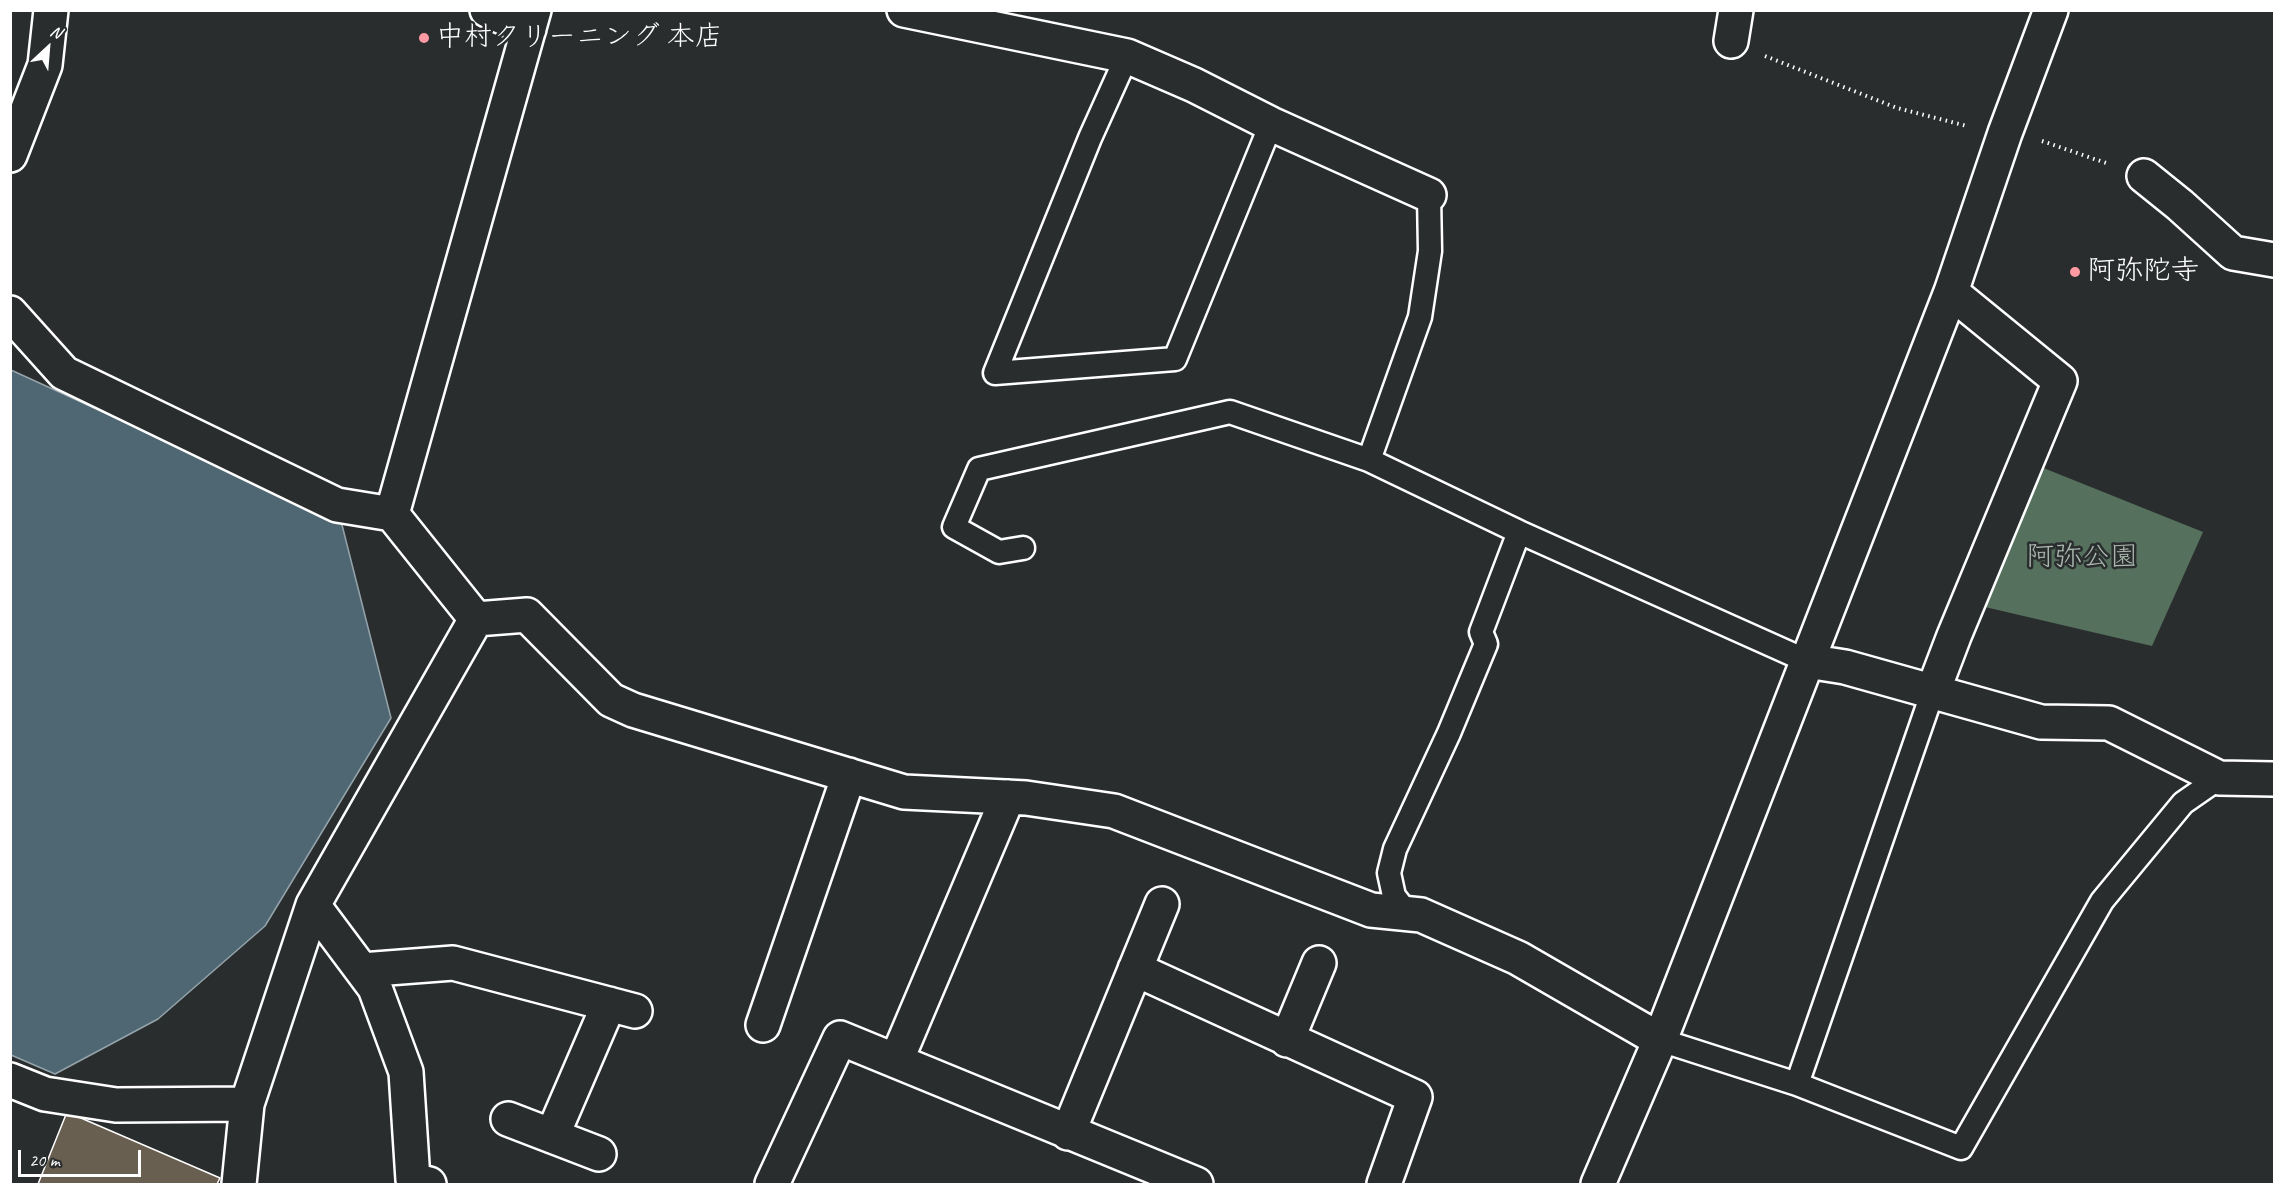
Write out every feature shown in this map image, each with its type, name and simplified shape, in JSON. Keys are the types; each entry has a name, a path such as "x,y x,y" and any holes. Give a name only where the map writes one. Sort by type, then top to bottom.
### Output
{"street":[{"path":"10,155 45,65 51,10"},
{"path":"392,514 532,20 487,10"},
{"path":"904,10 1127,56 1270,124 1429,195"},
{"path":"1598,1185 1660,1040 1951,292 2005,133 2051,10"},
{"path":"2144,176 2233,253 2274,260"},
{"path":"1933,691 2060,381 1951,292"},
{"path":"10,313 63,373 337,505 392,514 476,619"},
{"path":"476,619 527,615 611,700 633,710 904,792 1008,797 1113,811 1371,910 1421,915 1518,958 1660,1040"},
{"path":"239,1185 247,1104 313,905 476,619"},
{"path":"1807,662 1845,667 2041,722 2109,723 2219,778 2274,779"},
{"path":"763,1024 849,776"},
{"path":"896,1061 1008,797"},
{"path":"1068,1133 1162,904"},
{"path":"313,905 375,988 406,1072 413,1180 429,1185"},
{"path":"362,970 453,963 622,1008 552,1136"},
{"path":"1287,1040 1319,963"},
{"path":"1135,969 1415,1097 1384,1185"},
{"path":"772,1185 840,1038 1196,1185"},
{"path":"10,1080 45,1094 116,1105 247,1104"},
{"path":"508,1119 599,1154"}],"lane":[{"path":"1127,56 1090,138 995,373 1175,359 1270,124"},
{"path":"1369,460 1420,317 1430,251 1429,195"},
{"path":"1023,548 999,552 954,527 979,469 1230,412 1369,460 1519,532 1807,662"},
{"path":"1408,914 1394,896 1389,873 1395,849 1449,733 1486,644 1481,632 1519,532"},
{"path":"1797,1084 1933,691"},
{"path":"1660,1040 1797,1084 1961,1148 2102,901 2183,803 2219,778"}],"path":[{"path":"1734,26 1745,48 1897,108 1988,131 2023,134 2144,176"}],"green space":[{"name":"阿弥公園","path":"2041,467 2203,532 2152,646 1985,607"}],"water":[{"path":"11,370 341,521 391,718 265,926 158,1019 55,1074 11,1055"}],"building":[{"path":"67,1112 220,1178 217,1184 38,1184"}],"place":[{"name":"中村クリーニング 本店","path":"424,38"},
{"name":"阿弥陀寺","path":"2075,272"}]}
